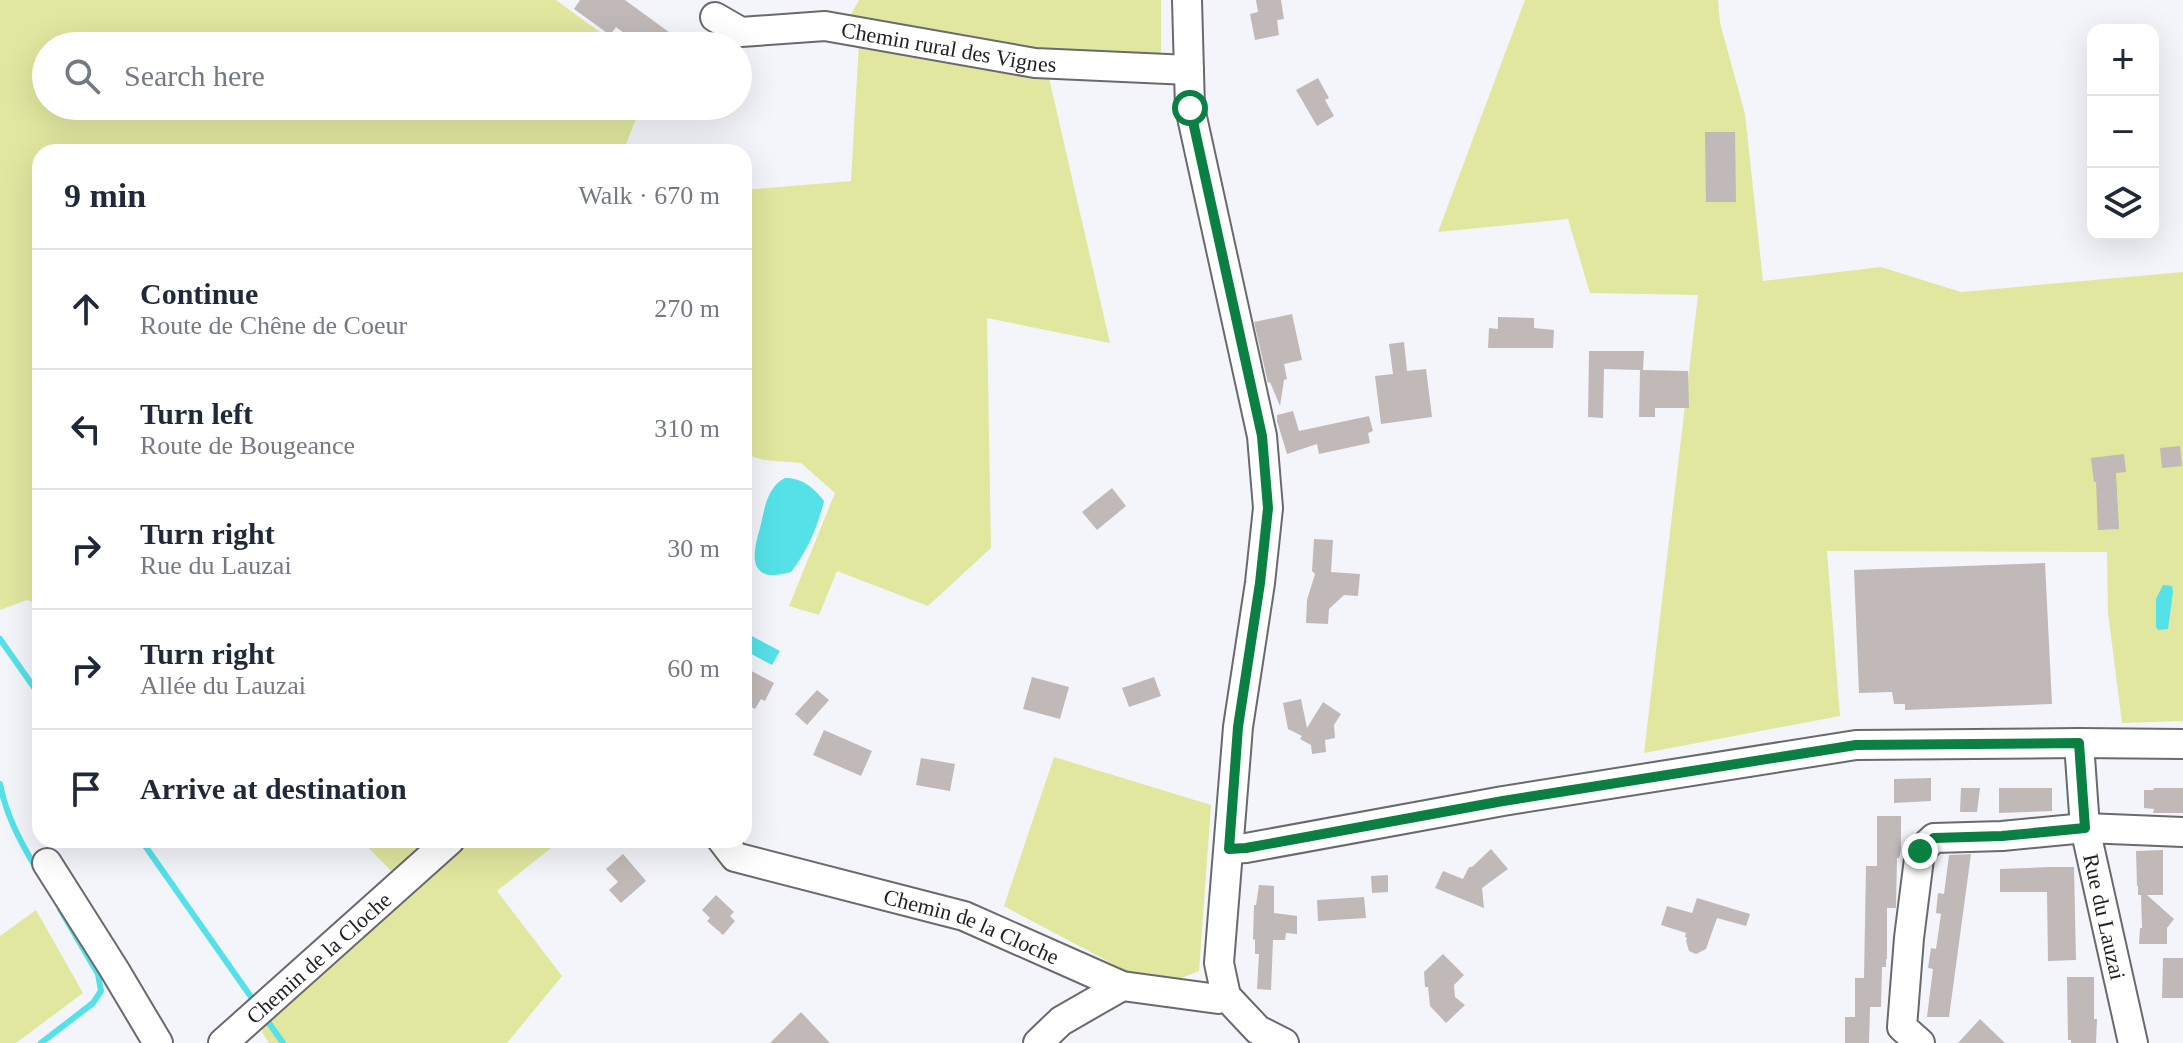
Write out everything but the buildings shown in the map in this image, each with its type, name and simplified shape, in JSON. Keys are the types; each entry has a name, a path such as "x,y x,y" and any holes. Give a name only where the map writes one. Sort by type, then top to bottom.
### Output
{"street":[{"path":"1187,0 1190,108 1262,436 1268,508 1238,727 1219,963 1226,996 1258,1030 1284,1043"},
{"name":"Chemin rural des Vignes","path":"715,17 741,32 825,26 1035,63 1189,70"},
{"name":"Rue du Lauzai","path":"2079,743 2085,828 2133,1043"},
{"path":"1229,849 1503,801 1856,745 2183,744"},
{"path":"1920,1043 1902,1027 1920,851 1934,838 2002,836 2085,828 2183,832"},
{"name":"Chemin de la Cloche","path":"223,1043 441,848"},
{"name":"Chemin de la Cloche","path":"728,848 735,857 964,916 1122,986 1218,999 1226,996"},
{"path":"47,863 158,1043"},
{"path":"1038,1043 1061,1021 1122,986"}],"green space":[{"path":"0,0 556,0 600,32 32,32 32,120 636,120 626,144 32,144 32,602 27,600 0,610"},
{"path":"859,0 1161,0 1161,55 1043,52 1110,343 987,318 991,548 928,606 837,571 819,615 789,606 835,493 801,463 752,456 752,189 851,181 859,42 836,42"},
{"path":"1525,0 1718,0 1720,23 1745,114 1763,281 1881,267 1961,292 2183,272 2183,721 2122,723 2108,613 2107,552 1827,551 1840,716 1644,753 1698,295 1590,293 1568,219 1438,232"},
{"path":"1054,757 1211,805 1199,971 1171,982 1128,972 1004,906"},
{"path":"369,848 551,848 497,891 562,976 507,1043 269,1043 262,1032 272,996 396,876"},
{"path":"36,910 83,993 16,1043 0,1043 0,936"}],"water":[{"path":"785,478 808,485 824,501 811,538 791,572 767,574 756,566 755,549 770,493"},
{"path":"2163,585 2172,586 2173,592 2168,629 2158,630 2156,599"},
{"path":"752,636 780,651 772,665 752,654"}],"waterway":[{"path":"0,639 32,685"},
{"path":"0,784 14,828 36,868"},
{"path":"147,848 256,1004"},
{"path":"41,1043 93,1003 101,991 98,974 60,909"},
{"path":"264,1016 283,1043"}],"route":[{"path":"1190,108 1262,436 1268,508 1238,727 1229,849 1503,801 1856,745 2079,743 2085,828 2002,836 1934,838 1920,851"}]}
